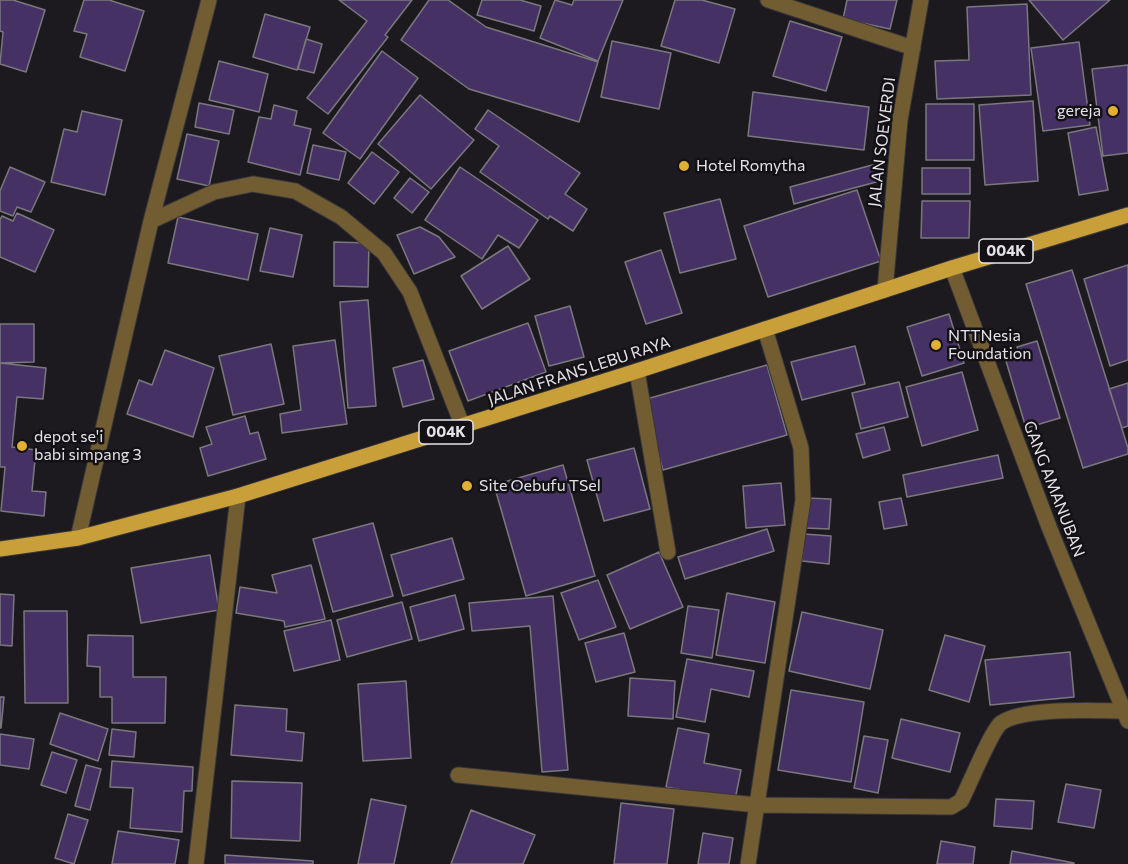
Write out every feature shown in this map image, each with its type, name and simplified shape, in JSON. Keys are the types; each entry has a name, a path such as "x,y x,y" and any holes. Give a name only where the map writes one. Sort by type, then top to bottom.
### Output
{"main road":[{"name":"JALAN FRANS LEBU RAYA","path":"0,549 78,538 238,496 463,427 952,268 1128,215"}],"street":[{"path":"78,538 151,221 209,0"},
{"path":"768,0 913,48"},
{"name":"JALAN SOEVERDI","path":"885,290 900,120 921,0"},
{"path":"151,221 214,192 253,184 295,191 342,217 384,253 410,292 463,427"},
{"name":"GANG AMANUBAN","path":"952,268 1049,527 1126,716"},
{"path":"748,864 803,500 801,448 765,329"},
{"path":"637,371 668,552"},
{"path":"196,864 238,496"},
{"path":"458,775 756,805 951,807 961,801 1000,724 1018,716 1041,713 1126,716"}],"building":[{"path":"0,0 13,0 45,10 26,72 0,64 3,32 0,31"},
{"path":"84,0 109,0 144,11 125,71 80,57 87,34 74,31"},
{"path":"339,0 412,0 385,35 388,37 328,114 307,98 367,21"},
{"path":"429,0 448,0 486,27 598,62 579,122 469,89 401,40"},
{"path":"482,0 520,0 541,6 534,31 477,15"},
{"path":"555,0 572,5 574,0 623,0 598,61 540,38"},
{"path":"675,0 702,0 735,9 719,63 661,46"},
{"path":"847,0 897,0 890,29 843,19"},
{"path":"1029,0 1110,0 1063,40"},
{"path":"1027,4 1031,95 937,99 935,61 969,60 967,7"},
{"path":"265,14 310,27 297,70 253,57"},
{"path":"790,21 842,37 826,91 773,76"},
{"path":"306,39 322,44 314,73 298,69"},
{"path":"612,41 671,53 659,109 601,97"},
{"path":"1079,42 1090,125 1043,131 1031,48"},
{"path":"382,51 418,78 360,159 323,133"},
{"path":"219,61 268,74 259,112 209,100"},
{"name":"gereja","path":"1128,65 1128,153 1103,156 1092,69"},
{"path":"753,92 869,107 864,150 748,136"},
{"path":"420,95 474,140 431,189 378,144"},
{"path":"1033,101 1038,181 985,185 979,105"},
{"path":"199,103 234,110 229,134 195,127"},
{"path":"926,104 974,104 974,160 926,160"},
{"path":"274,105 297,111 294,125 311,129 300,175 248,162 259,117 271,119"},
{"path":"488,110 580,173 565,194 587,209 573,231 550,216 548,219 480,172 499,146 475,129"},
{"path":"82,111 122,120 105,195 51,182 64,129 77,132"},
{"path":"1096,127 1108,190 1079,195 1068,133"},
{"path":"187,134 219,141 209,186 177,179"},
{"path":"313,145 346,152 339,180 307,173"},
{"path":"372,152 399,172 374,204 348,183"},
{"path":"876,164 880,181 794,204 790,187"},
{"path":"10,167 45,182 31,212 17,207 13,216 0,211 0,191"},
{"path":"460,167 538,220 519,248 498,235 482,259 425,220"},
{"path":"922,168 970,168 970,194 922,194"},
{"path":"410,178 429,192 412,213 394,198"},
{"path":"857,190 881,261 768,297 744,226"},
{"path":"720,199 736,259 680,273 664,213"},
{"path":"922,201 970,201 969,238 921,238"},
{"path":"17,213 54,230 35,272 0,257 0,220 2,216 13,221"},
{"path":"178,217 258,234 248,280 168,263"},
{"path":"420,227 439,237 455,257 414,274 397,235"},
{"path":"270,228 302,235 293,277 260,271"},
{"path":"334,242 369,243 368,287 334,286"},
{"path":"508,246 530,279 482,309 461,276"},
{"path":"661,250 682,313 646,324 625,262"},
{"path":"1128,265 1128,360 1110,366 1084,279"},
{"path":"1072,270 1128,448 1128,454 1083,468 1026,284"},
{"path":"368,300 376,406 348,408 340,302"},
{"path":"570,306 584,357 549,366 535,316"},
{"name":"NTTNesia Foundation","path":"949,314 964,363 922,376 907,327"},
{"path":"528,323 546,372 468,401 449,351"},
{"path":"0,324 34,324 34,362 0,363"},
{"path":"335,340 347,424 282,433 280,414 301,410 293,346"},
{"path":"1037,341 1060,418 1026,428 1006,361 1020,357 1017,347"},
{"path":"271,344 284,404 233,415 219,356"},
{"path":"855,346 865,384 802,400 791,362"},
{"path":"165,350 214,368 193,437 127,414 139,380 152,385"},
{"path":"423,360 434,399 403,407 393,368"},
{"path":"0,363 46,368 43,399 17,397 12,447 36,450 32,491 46,492 44,516 1,511 5,467 0,467"},
{"path":"767,365 787,435 663,470 643,400"},
{"path":"962,372 978,430 922,446 906,387"},
{"path":"899,382 908,417 861,429 852,393"},
{"path":"1128,383 1128,426 1122,428 1109,389"},
{"path":"245,416 250,434 258,432 266,459 208,476 200,448 212,444 206,427"},
{"path":"884,427 890,450 863,458 856,434"},
{"path":"634,448 650,509 604,521 587,460"},
{"path":"998,455 1003,478 907,497 903,475"},
{"path":"563,465 595,576 526,596 494,485"},
{"path":"781,483 785,525 746,528 743,486"},
{"path":"806,498 831,499 829,529 805,528"},
{"path":"901,498 907,525 884,529 879,502"},
{"path":"373,523 393,596 333,612 313,539"},
{"path":"767,529 774,551 685,579 678,557"},
{"path":"804,534 831,536 829,564 802,561"},
{"path":"452,538 464,579 403,596 391,555"},
{"path":"659,552 683,607 630,629 607,575"},
{"path":"210,555 219,610 141,623 131,568"},
{"path":"311,565 325,619 285,627 284,621 236,613 240,587 277,593 272,575"},
{"path":"598,580 616,627 579,640 561,593"},
{"path":"727,593 775,602 765,663 716,655"},
{"path":"0,594 14,595 12,646 0,645"},
{"path":"455,595 464,629 419,641 410,607"},
{"path":"553,596 568,770 542,772 530,626 472,631 469,603"},
{"path":"402,602 412,639 347,657 337,620"},
{"path":"688,606 719,610 712,658 681,653"},
{"path":"24,611 67,611 68,703 25,703"},
{"path":"802,612 883,630 870,689 789,671"},
{"path":"331,620 340,660 294,671 284,631"},
{"path":"624,633 635,672 596,682 585,643"},
{"path":"88,635 133,636 133,677 166,677 165,723 112,723 112,697 100,697 100,667 87,666"},
{"path":"945,635 985,646 969,702 929,690"},
{"path":"1070,652 1074,697 990,705 985,660"},
{"path":"687,659 754,671 749,697 711,689 705,722 676,717"},
{"path":"630,678 675,681 673,719 628,716"},
{"path":"406,681 411,758 363,761 358,684"},
{"path":"791,690 864,702 851,782 778,770"},
{"path":"0,697 4,697 1,728 0,728"},
{"path":"235,705 287,709 286,731 304,733 302,761 231,755"},
{"path":"60,713 108,729 98,761 50,744"},
{"path":"901,719 960,733 950,772 892,758"},
{"path":"678,728 709,734 704,763 741,770 735,800 666,787"},
{"path":"112,729 136,732 134,757 109,755"},
{"path":"0,734 34,739 29,769 0,765"},
{"path":"864,736 888,740 878,793 854,788"},
{"path":"52,752 77,760 66,793 41,785"},
{"path":"112,761 193,767 192,791 184,791 182,832 130,828 133,788 110,787"},
{"path":"86,765 101,769 90,810 75,806"},
{"path":"232,781 302,783 300,841 231,838"},
{"path":"1066,784 1101,790 1094,828 1058,822"},
{"path":"371,799 406,806 394,864 358,864"},
{"path":"996,799 1034,801 1032,829 994,826"},
{"path":"621,803 674,809 667,864 614,864"},
{"path":"471,810 535,835 523,864 451,864"},
{"path":"68,814 88,820 74,864 55,858"},
{"path":"118,831 179,840 175,864 112,864"},
{"path":"703,833 733,838 729,864 698,864"},
{"path":"941,841 975,847 973,864 937,864"},
{"path":"1012,851 1074,863 1074,864 1010,864"},
{"path":"225,855 313,861 313,864 225,864"}],"place":[{"name":"gereja","path":"1113,111"},
{"name":"Hotel Romytha","path":"684,166"},
{"name":"NTTNesia Foundation","path":"936,345"},
{"name":"depot se'i babi simpang 3","path":"22,446"},
{"name":"Site Oebufu TSel","path":"467,486"}]}
